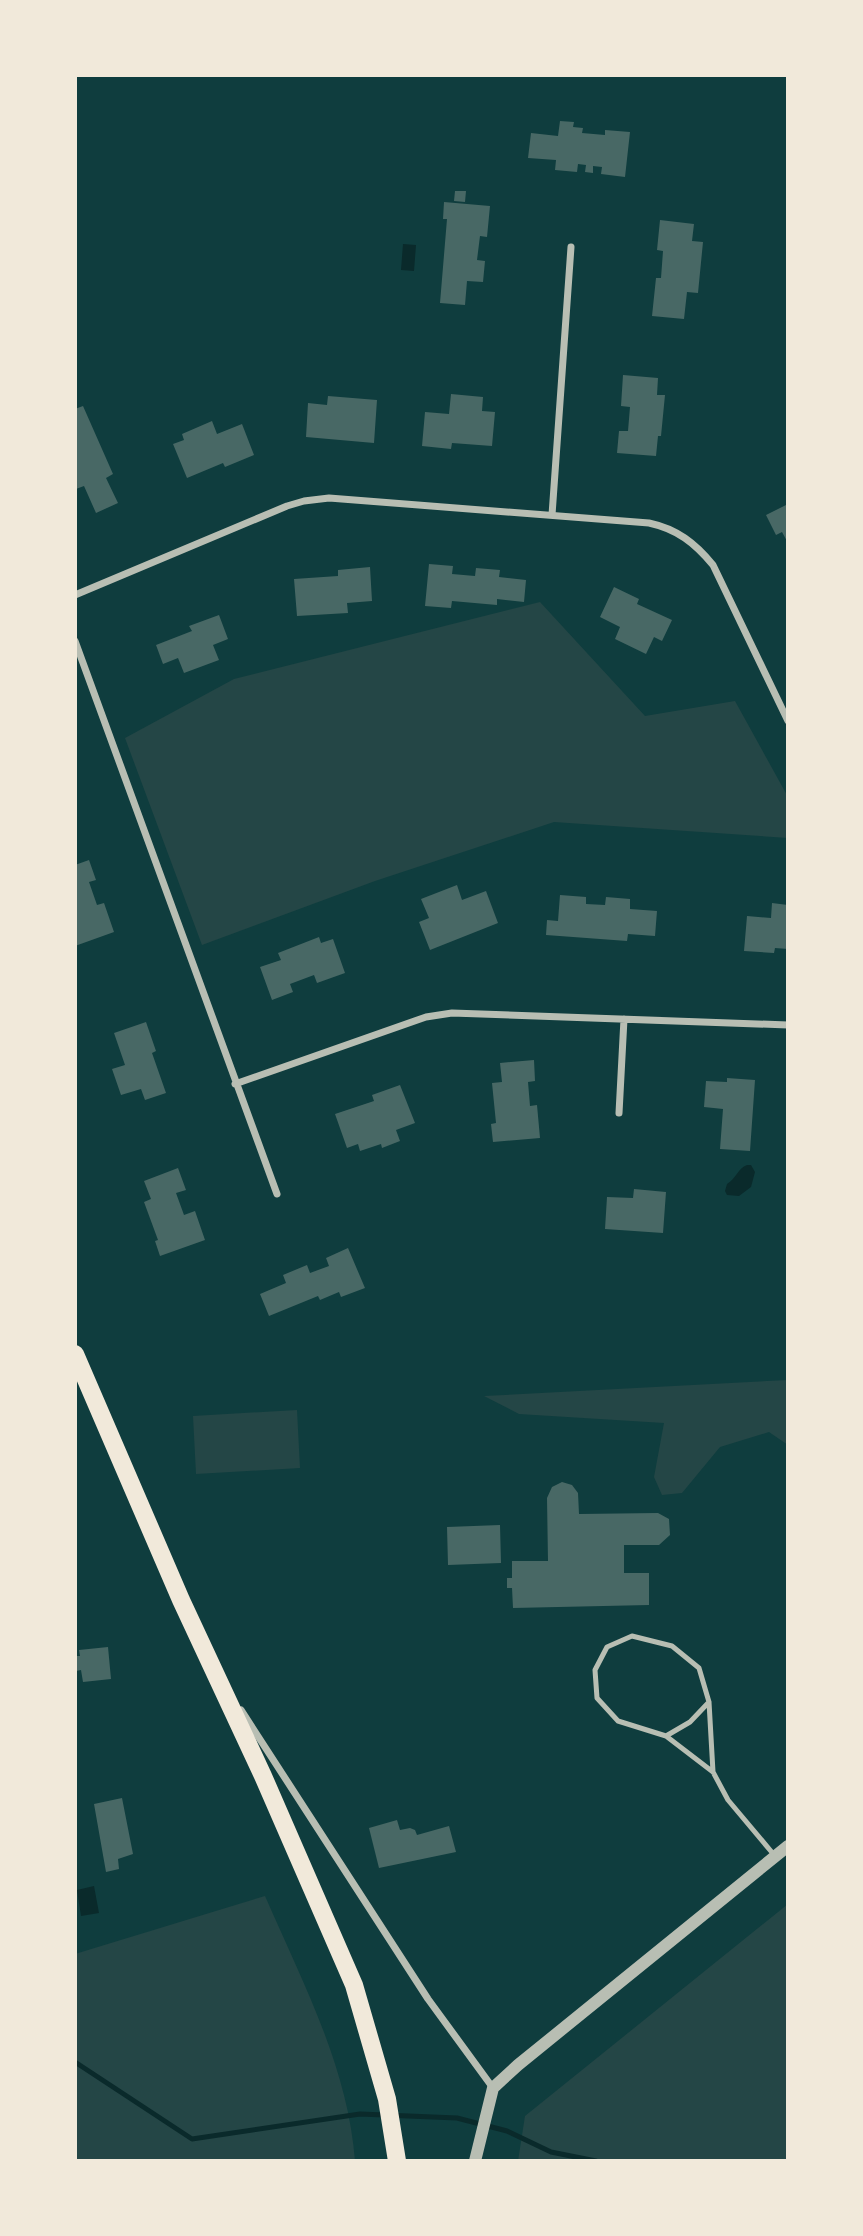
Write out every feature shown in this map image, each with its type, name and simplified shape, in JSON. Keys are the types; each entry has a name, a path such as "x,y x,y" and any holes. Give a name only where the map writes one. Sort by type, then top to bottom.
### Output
{"highway":[{"path":"75,1354 209,1663 263,1776 354,1985 387,2099 397,2161"}],"street":[{"path":"552,515 571,247"},
{"path":"75,595 304,501 329,498 649,523 680,534 699,548 713,565 788,721"},
{"path":"75,640 277,1194"},
{"path":"236,1084 426,1017 452,1013 788,1025"},
{"path":"619,1113 624,1018"},
{"path":"209,1663 492,2092"},
{"path":"475,2161 492,2092 518,2065 788,1846"}],"lane":[{"path":"713,1772 709,1702 699,1668 672,1646 632,1636 607,1647 595,1670 597,1698 618,1721 666,1736 713,1772 728,1800 775,1856"},
{"path":"666,1736 690,1722 709,1702"}],"shaded area":[{"path":"403,244 416,245 414,271 401,270"},
{"path":"540,602 645,716 735,701 788,797 788,838 554,822 375,881 202,945 125,738 234,679"},
{"path":"747,1165 751,1165 755,1172 751,1187 739,1196 727,1195 727,1184"},
{"path":"788,1380 788,1445 769,1432 720,1447 682,1493 662,1495 654,1477 664,1423 519,1414 484,1396"},
{"path":"297,1410 300,1468 196,1474 193,1416"},
{"path":"94,1886 99,1913 81,1916 77,1890"},
{"path":"265,1896 308,1992 333,2058 351,2126 355,2161 75,2161 75,1954"},
{"path":"788,1904 788,2161 518,2161 525,2116"}],"building":[{"path":"560,121 574,122 573,127 583,128 582,133 605,135 605,130 630,132 625,177 601,174 602,167 593,166 593,173 585,172 586,165 578,164 577,172 555,170 556,160 528,158 531,133 558,136"},
{"path":"455,191 466,191 465,202 454,201"},
{"path":"444,202 490,206 487,237 480,236 477,260 485,261 483,282 467,281 465,305 440,303 447,219 443,219"},
{"path":"660,220 694,224 692,241 703,242 698,293 687,292 684,319 652,316 656,278 661,278 663,251 657,250"},
{"path":"623,375 658,378 657,395 665,395 656,456 617,453 619,431 628,431 630,407 621,406"},
{"path":"451,394 483,397 482,411 495,412 492,446 452,443 451,449 422,446 425,412 449,414"},
{"path":"328,396 377,400 374,443 306,437 308,403 327,405"},
{"path":"83,406 113,474 106,478 118,503 96,513 84,486 75,487 75,409"},
{"path":"212,421 217,434 242,424 254,455 225,467 223,463 187,478 173,444 184,440 182,434"},
{"path":"788,504 788,543 782,532 776,535 766,515"},
{"path":"429,564 453,566 452,574 475,576 476,568 500,570 499,577 526,580 524,602 497,599 497,605 452,601 451,608 425,606"},
{"path":"370,567 372,601 347,603 348,613 297,616 294,579 338,576 338,570"},
{"path":"614,587 639,599 637,604 672,620 662,641 654,637 646,654 615,639 620,627 600,617"},
{"path":"219,615 228,639 213,645 219,660 184,673 178,658 163,664 156,645 192,631 189,626"},
{"path":"89,860 96,880 89,882 97,905 104,903 114,932 75,946 75,865"},
{"path":"457,885 462,900 486,891 498,923 430,950 419,922 429,918 421,899"},
{"path":"560,895 586,897 586,904 605,905 606,897 630,899 630,909 657,911 655,936 628,934 627,941 546,935 547,920 558,921"},
{"path":"772,903 788,905 788,949 775,948 774,953 744,951 747,916 771,918"},
{"path":"319,937 321,943 333,939 345,973 317,983 314,975 290,984 293,992 272,1000 260,967 281,960 278,953"},
{"path":"146,1022 156,1051 152,1053 166,1093 145,1100 141,1089 121,1095 112,1069 125,1065 114,1033"},
{"path":"534,1060 535,1081 528,1082 530,1106 537,1105 540,1138 493,1142 491,1124 496,1123 492,1083 502,1082 500,1063"},
{"path":"727,1078 755,1080 750,1151 720,1149 723,1109 704,1107 706,1081 727,1082"},
{"path":"400,1085 415,1123 396,1130 400,1141 382,1148 381,1144 360,1151 358,1144 347,1148 335,1114 374,1101 372,1095"},
{"path":"178,1168 186,1190 176,1193 184,1215 195,1211 205,1240 160,1256 155,1241 158,1240 144,1202 151,1199 144,1181"},
{"path":"634,1189 666,1192 663,1233 605,1229 607,1197 633,1198"},
{"path":"348,1248 365,1288 341,1297 339,1292 320,1300 318,1296 269,1316 260,1294 286,1283 283,1275 307,1265 310,1273 329,1266 326,1258"},
{"path":"562,1482 572,1485 578,1493 579,1514 658,1513 669,1519 670,1535 659,1545 624,1545 624,1573 649,1573 649,1605 513,1608 512,1588 507,1588 507,1578 512,1578 512,1561 548,1561 547,1498 552,1487"},
{"path":"500,1525 501,1563 448,1565 447,1527"},
{"path":"108,1647 111,1679 83,1682 81,1670 76,1671 75,1656 80,1656 79,1650"},
{"path":"122,1798 133,1854 118,1859 119,1869 106,1872 94,1804"},
{"path":"397,1820 400,1830 410,1828 415,1830 417,1835 449,1826 456,1852 379,1868 369,1828"}],"waterway":[{"path":"75,2062 192,2139 360,2114 457,2118 507,2131 551,2152 596,2161"}]}
